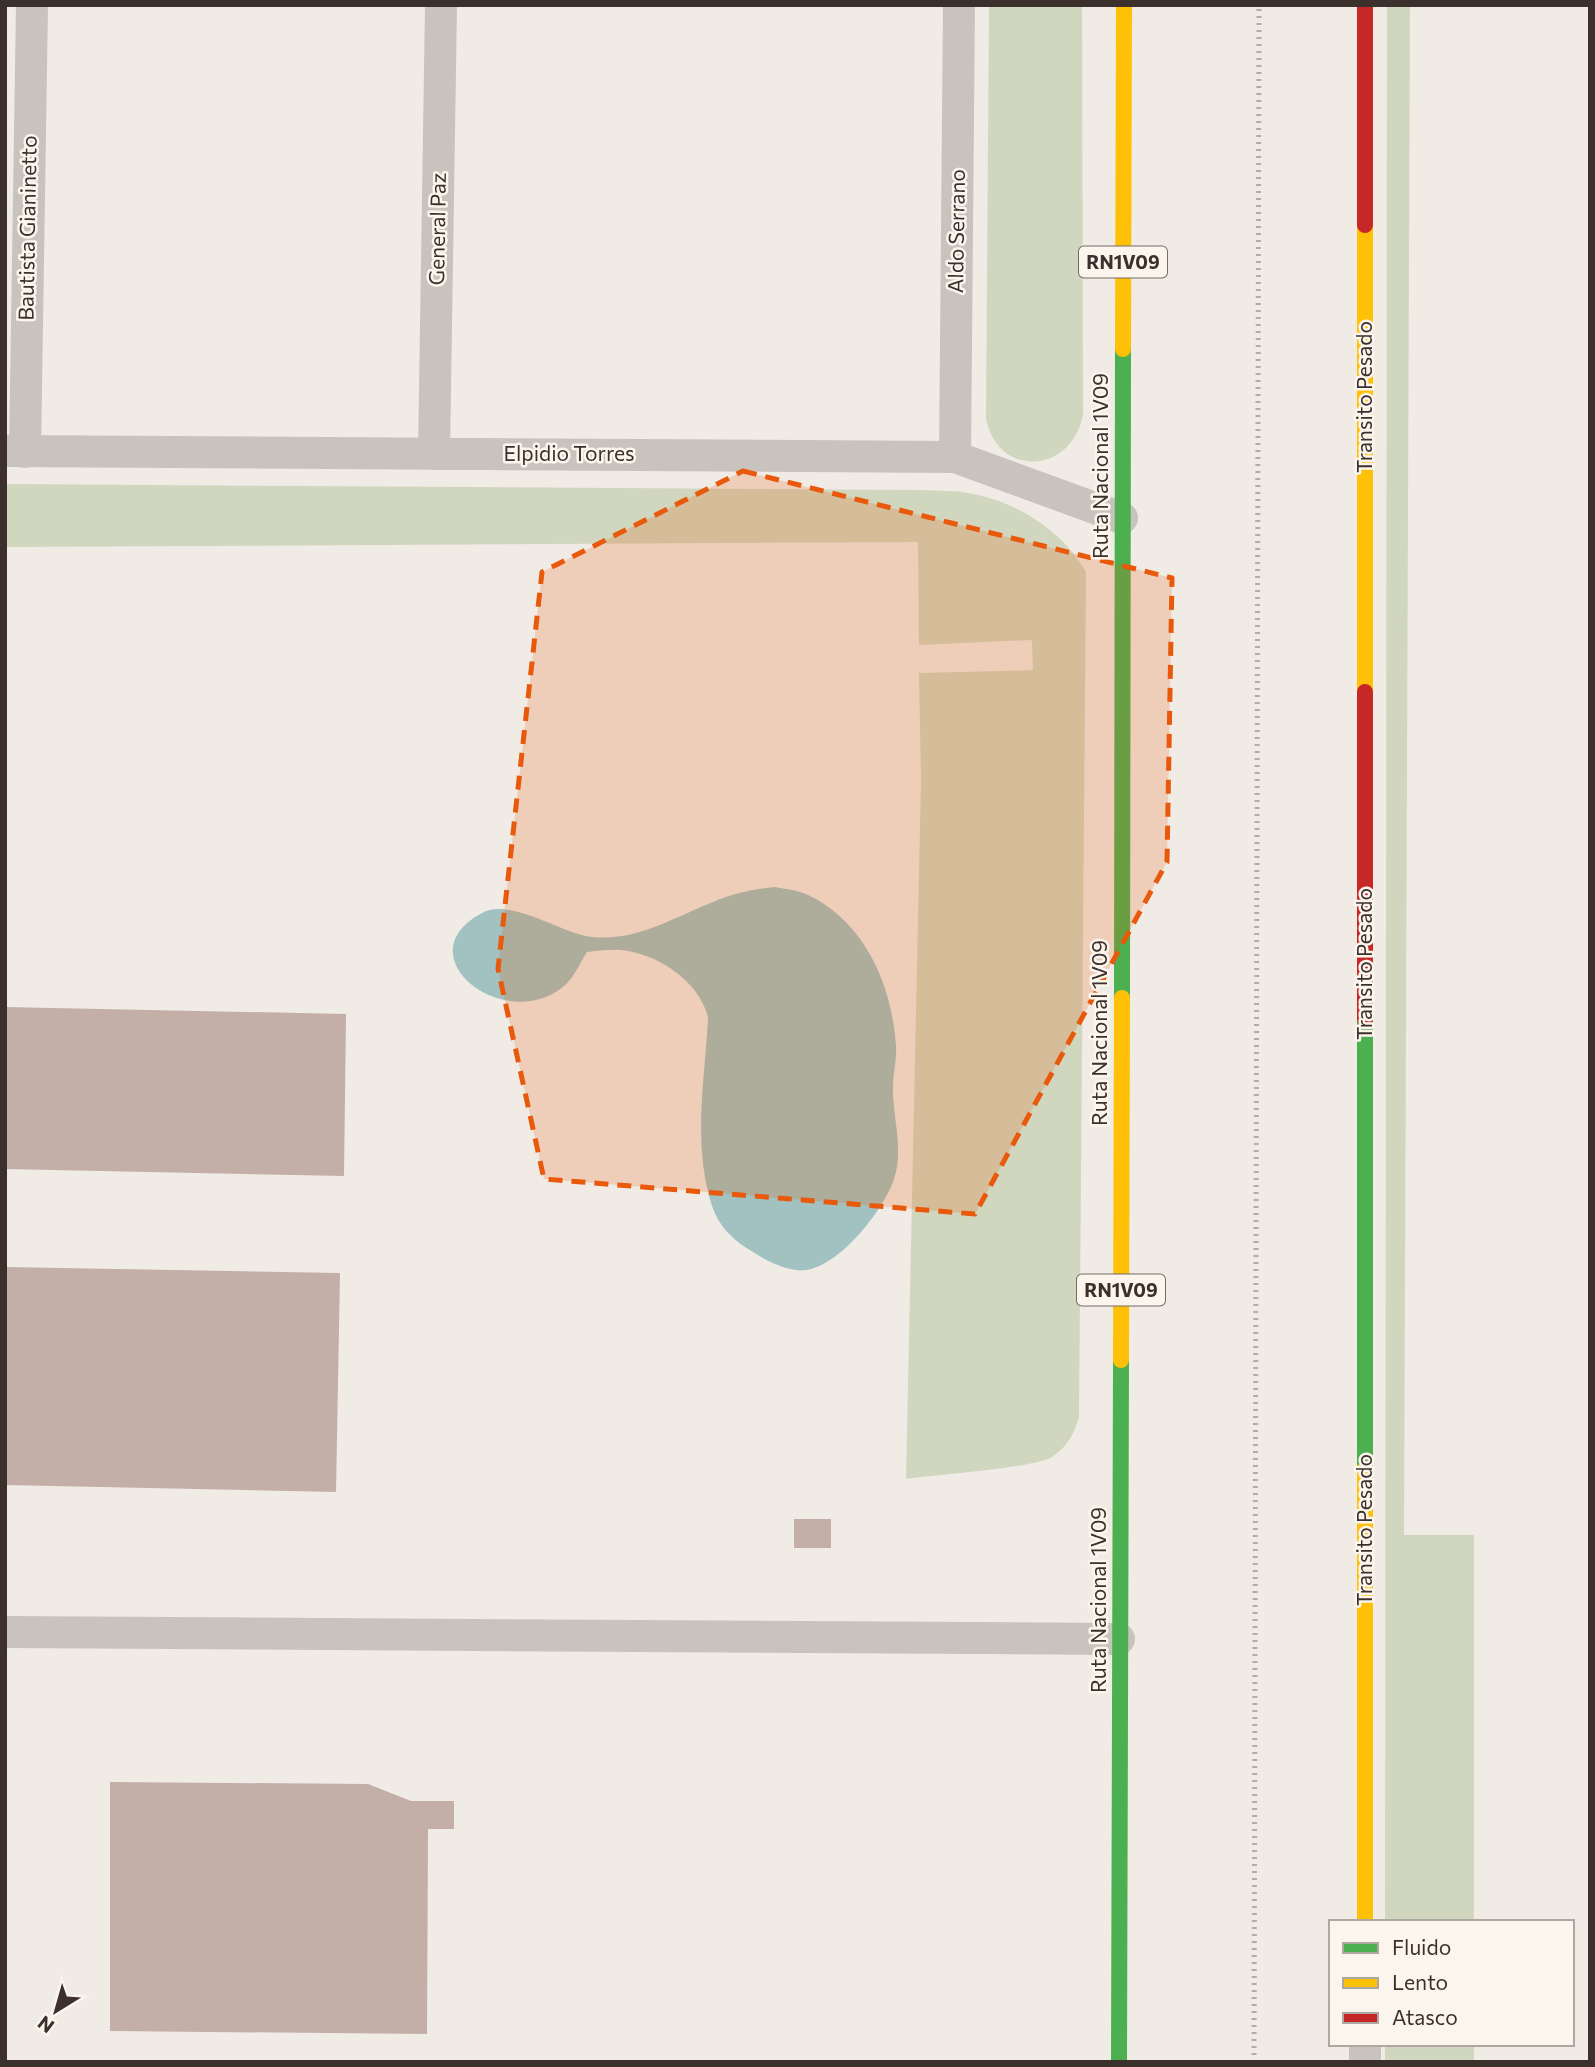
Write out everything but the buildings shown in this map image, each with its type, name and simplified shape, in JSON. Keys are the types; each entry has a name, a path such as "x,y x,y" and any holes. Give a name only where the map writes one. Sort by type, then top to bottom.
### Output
{"main road":[{"name":"Ruta Nacional 1V09","path":"1119,2062 1124,5"},
{"name":"Transito Pesado","path":"1365,5 1365,1920"}],"street":[{"name":"Bautista Gianinetto","path":"15,452 32,5"},
{"name":"General Paz","path":"434,454 441,5"},
{"name":"Aldo Serrano","path":"955,457 959,5"},
{"name":"Elpidio Torres","path":"15,452 955,457 1122,518"},
{"path":"5,1632 1119,1639"}],"highlighted area":[{"path":"743,471 1172,578 1167,862 975,1214 544,1179 498,969 542,572"}],"green space":[{"path":"989,5 1082,5 1083,415 1076,435 1064,449 1050,458 1034,462 1018,459 1004,451 993,438 986,418"},
{"path":"1387,5 1410,5 1404,1535 1474,1535 1474,1920 1385,1920"},
{"path":"5,484 946,491 973,494 1006,504 1038,521 1052,532 1077,557 1086,572 1079,1417 1062,1449 1052,1457 1026,1465 906,1479 921,779 919,673 1033,670 1032,640 919,645 918,542 5,547"},
{"path":"1385,2046 1474,2046 1474,2062 1385,2062"}],"water":[{"path":"775,887 802,893 827,906 859,938 872,957 889,1000 896,1046 893,1093 898,1160 893,1182 878,1209 854,1240 825,1263 810,1269 790,1269 763,1258 734,1238 715,1214 706,1182 701,1135 708,1017 696,992 686,981 662,963 634,952 587,952 574,975 563,987 539,999 514,1001 490,995 470,983 457,967 453,948 461,929 484,912 495,909 521,913 586,936 620,936 652,928 729,896"}],"railway":[{"path":"1254,2062 1259,5"}],"traffic: fast":[{"path":"1122,998 1123,349"},
{"path":"1365,1019 1365,1469"},
{"path":"1119,2062 1121,1360"}],"traffic: slow":[{"path":"1123,349 1124,5"},
{"path":"1365,225 1365,692"},
{"path":"1121,1360 1122,998"},
{"path":"1365,1469 1365,1920"}],"traffic: jam":[{"path":"1365,5 1365,225"},
{"path":"1365,692 1365,1019"}]}
